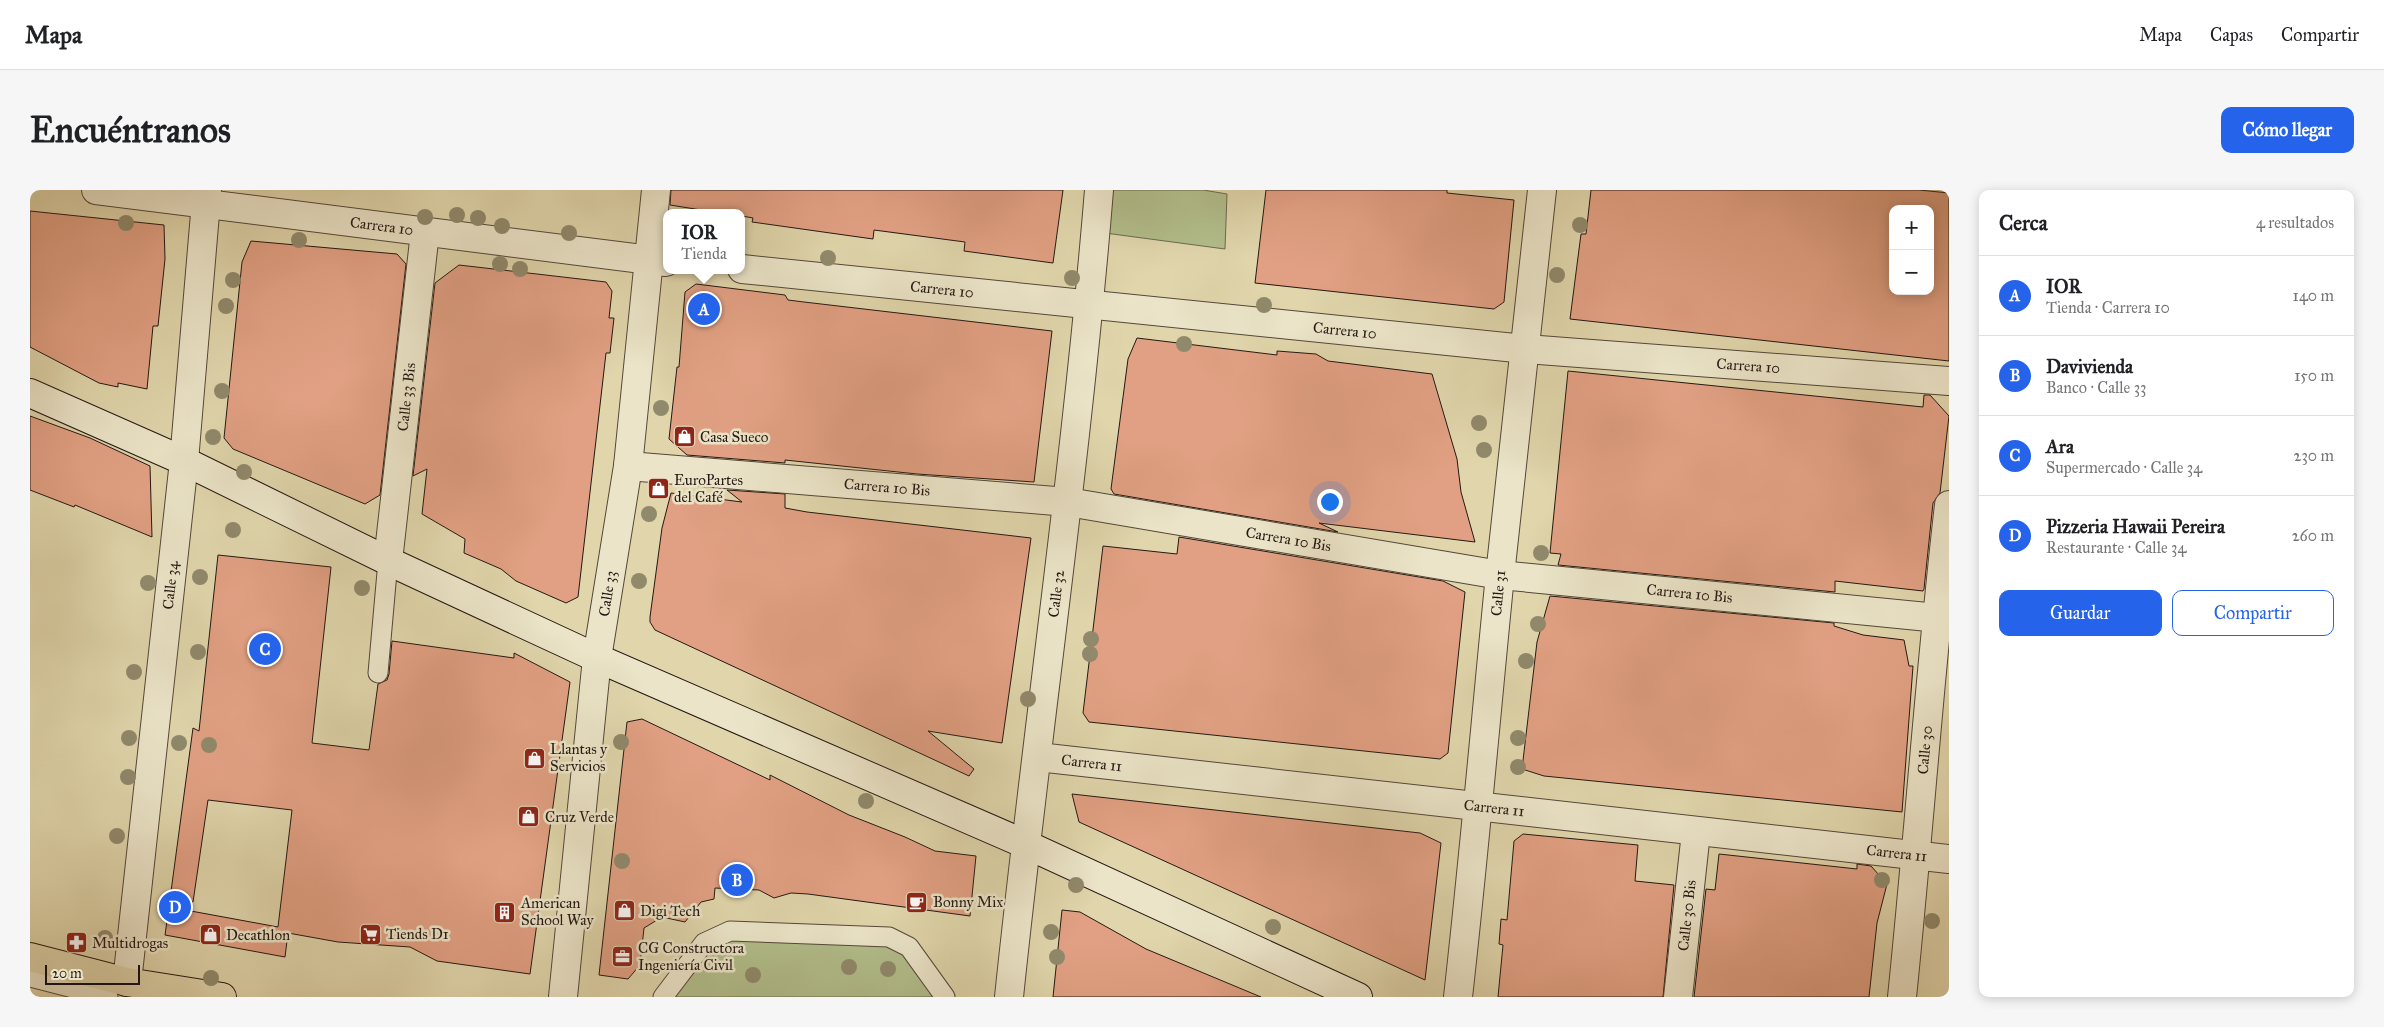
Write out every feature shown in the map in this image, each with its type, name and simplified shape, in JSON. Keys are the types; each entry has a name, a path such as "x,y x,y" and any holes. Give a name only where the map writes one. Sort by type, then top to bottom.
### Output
{"main road":[{"path":"30,956 118,989 222,997"}],"street":[{"name":"Carrera 10","path":"96,190 206,197 425,232 658,261"},
{"name":"Calle 33","path":"563,997 597,658 658,261 656,190"},
{"name":"Calle 32","path":"1009,997 1025,844 1038,757 1090,305 1099,190"},
{"name":"Calle 31","path":"1458,997 1479,806 1500,575 1542,190"},
{"name":"Calle 34","path":"118,989 184,461 206,197"},
{"name":"Calle 33 Bis","path":"388,562 425,232"},
{"name":"Carrera 10","path":"745,269 1526,349 1949,381"},
{"path":"30,394 184,461 388,562 597,658 1025,844 1358,997"},
{"name":"Carrera 10 Bis","path":"628,466 1068,502 1500,575 1942,618"},
{"name":"Calle 30","path":"1902,997 1942,618 1949,505"},
{"name":"Carrera 11","path":"1038,757 1949,859"},
{"name":"Calle 30 Bis","path":"1678,997 1696,832"}],"lane":[{"path":"378,673 388,562"},
{"path":"663,997 704,944 730,931 889,937 909,947 945,997"},
{"path":"30,977 118,989"}],"green space":[{"path":"1109,190 1203,190 1227,194 1225,249 1105,233"},
{"path":"730,931 889,937 945,997 663,997"}],"building":[{"path":"671,190 1063,190 1053,263 964,251 965,242 874,230 873,239 752,222 753,218 745,217 745,209 695,209 670,205"},
{"path":"1266,190 1447,190 1447,193 1514,200 1504,302 1494,309 1255,283"},
{"path":"1591,190 1919,190 1949,193 1949,361 1570,319 1581,234 1586,234"},
{"path":"30,211 164,225 165,259 158,326 153,326 147,389 118,383 118,387 99,383 30,347"},
{"path":"251,241 397,254 406,264 380,495 365,504 233,449 224,438 242,262"},
{"path":"459,265 606,282 612,291 609,318 614,318 610,353 606,353 578,597 566,603 516,581 501,569 464,553 465,539 422,514 427,469 413,476 435,283"},
{"path":"696,284 785,295 788,300 1052,331 1034,482 917,474 785,460 785,463 687,455 669,439 677,367 679,367 685,292"},
{"path":"1137,338 1277,355 1277,351 1316,354 1328,361 1432,374 1457,459 1461,492 1475,542 1319,523 1338,532 1114,494 1111,489 1128,359"},
{"path":"1568,371 1923,407 1924,395 1930,395 1949,416 1940,493 1933,503 1923,591 1835,581 1835,592 1558,565 1561,554 1550,553"},
{"path":"30,416 90,438 150,466 152,537 75,505 74,507 30,490"},
{"path":"727,490 785,494 785,508 807,512 1031,538 1002,743 928,731 974,769 969,776 655,630 650,622 650,617 662,528 671,493 742,502"},
{"path":"1179,537 1443,581 1465,592 1448,753 1440,759 1089,722 1083,713 1103,546 1177,554"},
{"path":"218,555 331,567 312,743 369,750 378,684 387,680 389,674 392,641 514,658 514,653 570,682 530,974 437,961 410,947 338,942 288,933 285,957 165,935 169,907 278,927 292,810 208,800 193,902 170,899 193,728 199,731"},
{"path":"1550,596 1834,623 1834,626 1863,635 1904,640 1909,666 1913,666 1902,812 1544,776 1522,769 1537,642"},
{"path":"642,719 770,780 770,775 849,815 935,851 976,856 970,916 808,894 791,893 774,898 759,890 715,888 714,899 701,902 685,922 662,917 644,928 640,965 628,979 599,975 627,722"},
{"path":"1072,794 1420,833 1441,843 1425,980 1079,822"},
{"path":"1523,834 1638,845 1635,881 1674,885 1663,997 1498,997 1503,945 1499,944 1501,919 1507,920 1514,841"},
{"path":"1719,854 1857,869 1857,864 1871,866 1887,884 1877,923 1869,997 1694,997 1706,889 1715,890"},
{"path":"1062,910 1080,912 1146,949 1261,997 1053,997"}],"place":[{"name":"IOR","path":"704,309"},
{"name":"Casa Sueco","path":"684,437"},
{"name":"EuroPartes del Café","path":"658,489"},
{"name":"Ara","path":"265,649"},
{"name":"Llantas y Servicios","path":"534,758"},
{"name":"Cruz Verde","path":"529,817"},
{"name":"Davivienda","path":"737,880"},
{"name":"Bonny Mix","path":"917,902"},
{"name":"Pizzeria Hawaii Pereira","path":"175,907"},
{"name":"Digi Tech","path":"624,911"},
{"name":"American School Way","path":"505,912"},
{"name":"Tiends D1","path":"370,934"},
{"name":"Decathlon","path":"210,935"},
{"name":"Multidrogas","path":"76,943"},
{"name":"CG Constructora Ingeniería Civil","path":"622,957"}]}
